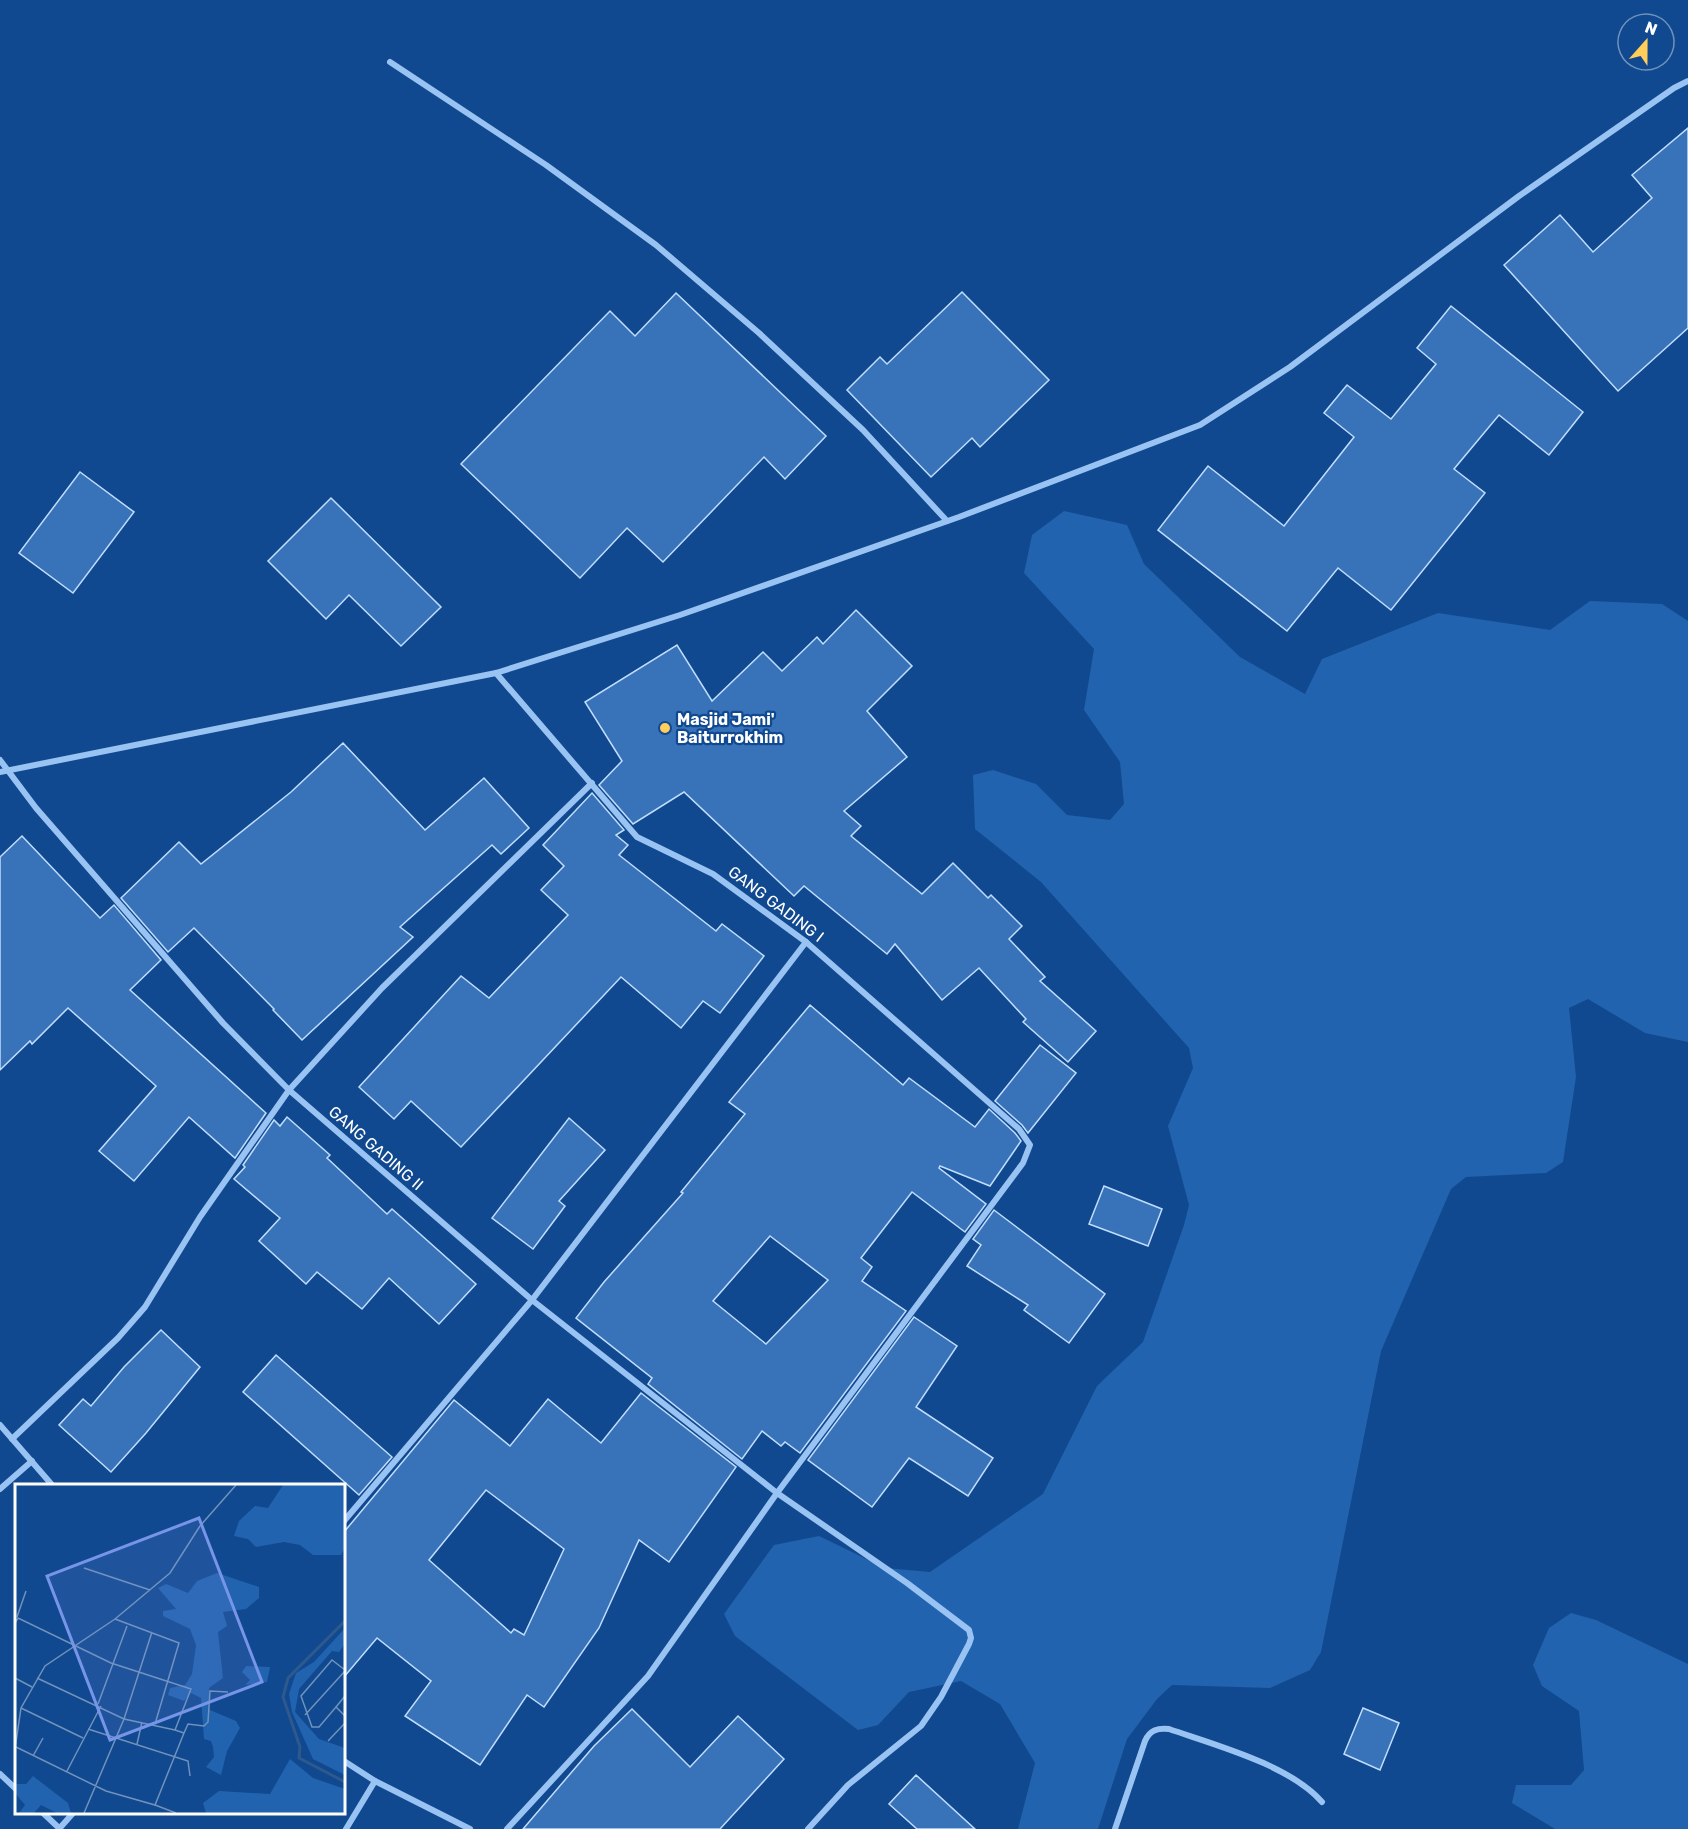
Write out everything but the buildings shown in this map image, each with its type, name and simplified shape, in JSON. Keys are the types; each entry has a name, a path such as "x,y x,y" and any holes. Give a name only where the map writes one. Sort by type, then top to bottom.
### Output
{"street":[{"path":"390,62 546,165 656,245 759,333 863,430 947,521"},
{"path":"0,772 496,673 680,615 947,521 1200,425 1290,367 1519,195 1674,88 1688,81"},
{"name":"GANG GADING I","path":"496,673 637,837 713,874 806,942 1019,1129 1030,1146 1023,1163 777,1493"},
{"name":"GANG GADING II","path":"0,760 36,808 223,1023 289,1090 532,1300 777,1493 963,1624 970,1635 969,1644 930,1715 921,1726 848,1785 808,1829"},
{"path":"12,1439 118,1338 146,1306 200,1217 289,1090 382,988 592,783"},
{"path":"345,1520 532,1300 806,942"},
{"path":"0,1425 52,1484"},
{"path":"0,1489 32,1461"},
{"path":"507,1829 648,1676 777,1493"},
{"path":"1115,1829 1145,1741 1153,1730 1159,1728 1169,1729 1229,1749 1263,1764 1313,1791 1322,1802"},
{"path":"345,1762 375,1781 470,1829"},
{"path":"0,1774 15,1788"},
{"path":"346,1829 375,1781"},
{"path":"44,1814 59,1829 72,1814"}],"shaded area":[{"path":"1064,511 1127,525 1144,564 1240,657 1305,694 1322,659 1438,613 1550,630 1590,601 1662,604 1688,621 1688,1042 1645,1033 1588,999 1569,1008 1576,1077 1563,1162 1546,1173 1466,1177 1451,1189 1381,1351 1321,1652 1310,1670 1270,1688 1172,1685 1157,1699 1127,1739 1098,1829 1018,1829 1035,1763 1000,1704 961,1681 909,1692 878,1725 858,1730 735,1636 724,1614 774,1545 819,1536 885,1568 930,1572 1043,1494 1097,1386 1143,1342 1184,1225 1189,1205 1168,1126 1193,1068 1189,1048 1041,882 975,829 973,775 993,770 1036,784 1067,815 1110,820 1124,804 1120,762 1084,710 1094,649 1024,573 1032,535"},
{"path":"1571,1613 1596,1620 1688,1664 1688,1829 1555,1829 1512,1803 1516,1785 1571,1785 1584,1770 1579,1711 1542,1686 1533,1665 1549,1628"}],"place":[{"name":"Masjid Jami' Baiturrokhim","path":"665,728"}]}
